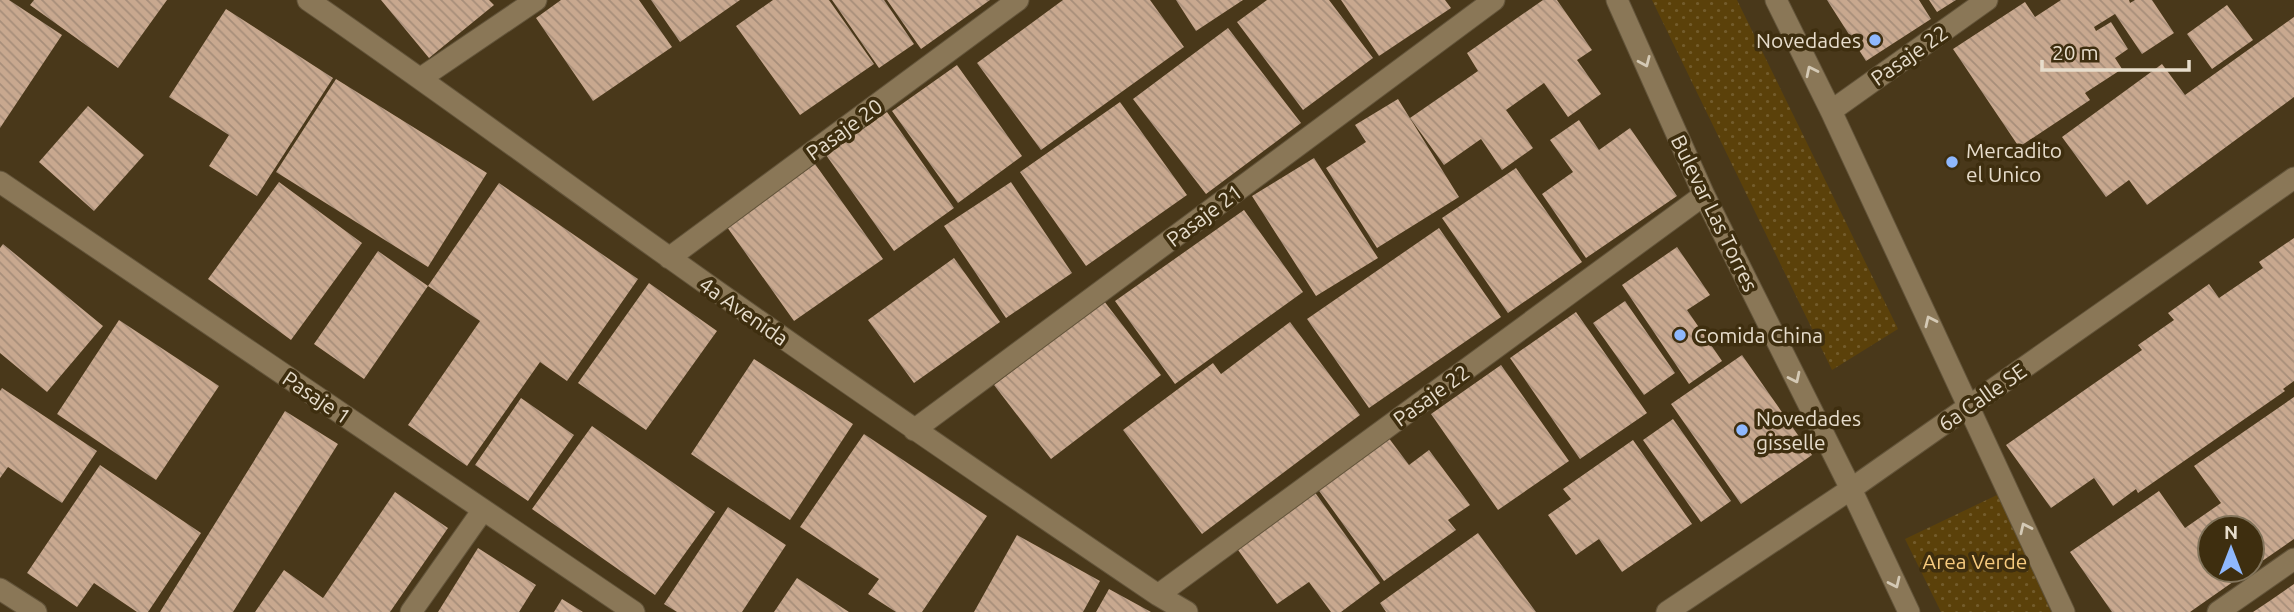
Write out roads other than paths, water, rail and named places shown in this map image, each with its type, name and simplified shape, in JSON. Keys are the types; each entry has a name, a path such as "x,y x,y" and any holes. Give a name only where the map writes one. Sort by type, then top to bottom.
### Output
{"street":[{"name":"4a Avenida","path":"308,0 914,430 1187,612"},
{"path":"421,78 536,0"},
{"name":"Pasaje 20","path":"669,258 1018,0"},
{"name":"Pasaje 21","path":"914,430 1494,0"},
{"name":"Bulevar Las Torres","path":"1616,0 1704,195 1851,489 1909,612"},
{"path":"1776,0 1831,111 2064,612"},
{"name":"Pasaje 22","path":"1831,111 1987,0"},
{"name":"6a Calle SE","path":"1667,612 1851,489 2294,178"},
{"name":"Pasaje 1","path":"5,192 635,612"},
{"name":"Pasaje 22","path":"1158,595 1704,195"},
{"path":"411,612 484,510"},
{"path":"2218,612 2294,559"},
{"path":"0,589 36,612"}],"place":[{"name":"Novedades","path":"1875,40"},
{"name":"Mercadito el Unico","path":"1952,162"},
{"name":"Comida China","path":"1680,335"},
{"name":"Novedades gisselle","path":"1742,430"}],"park label":[{"name":"Area Verde","path":"1975,561"}]}
